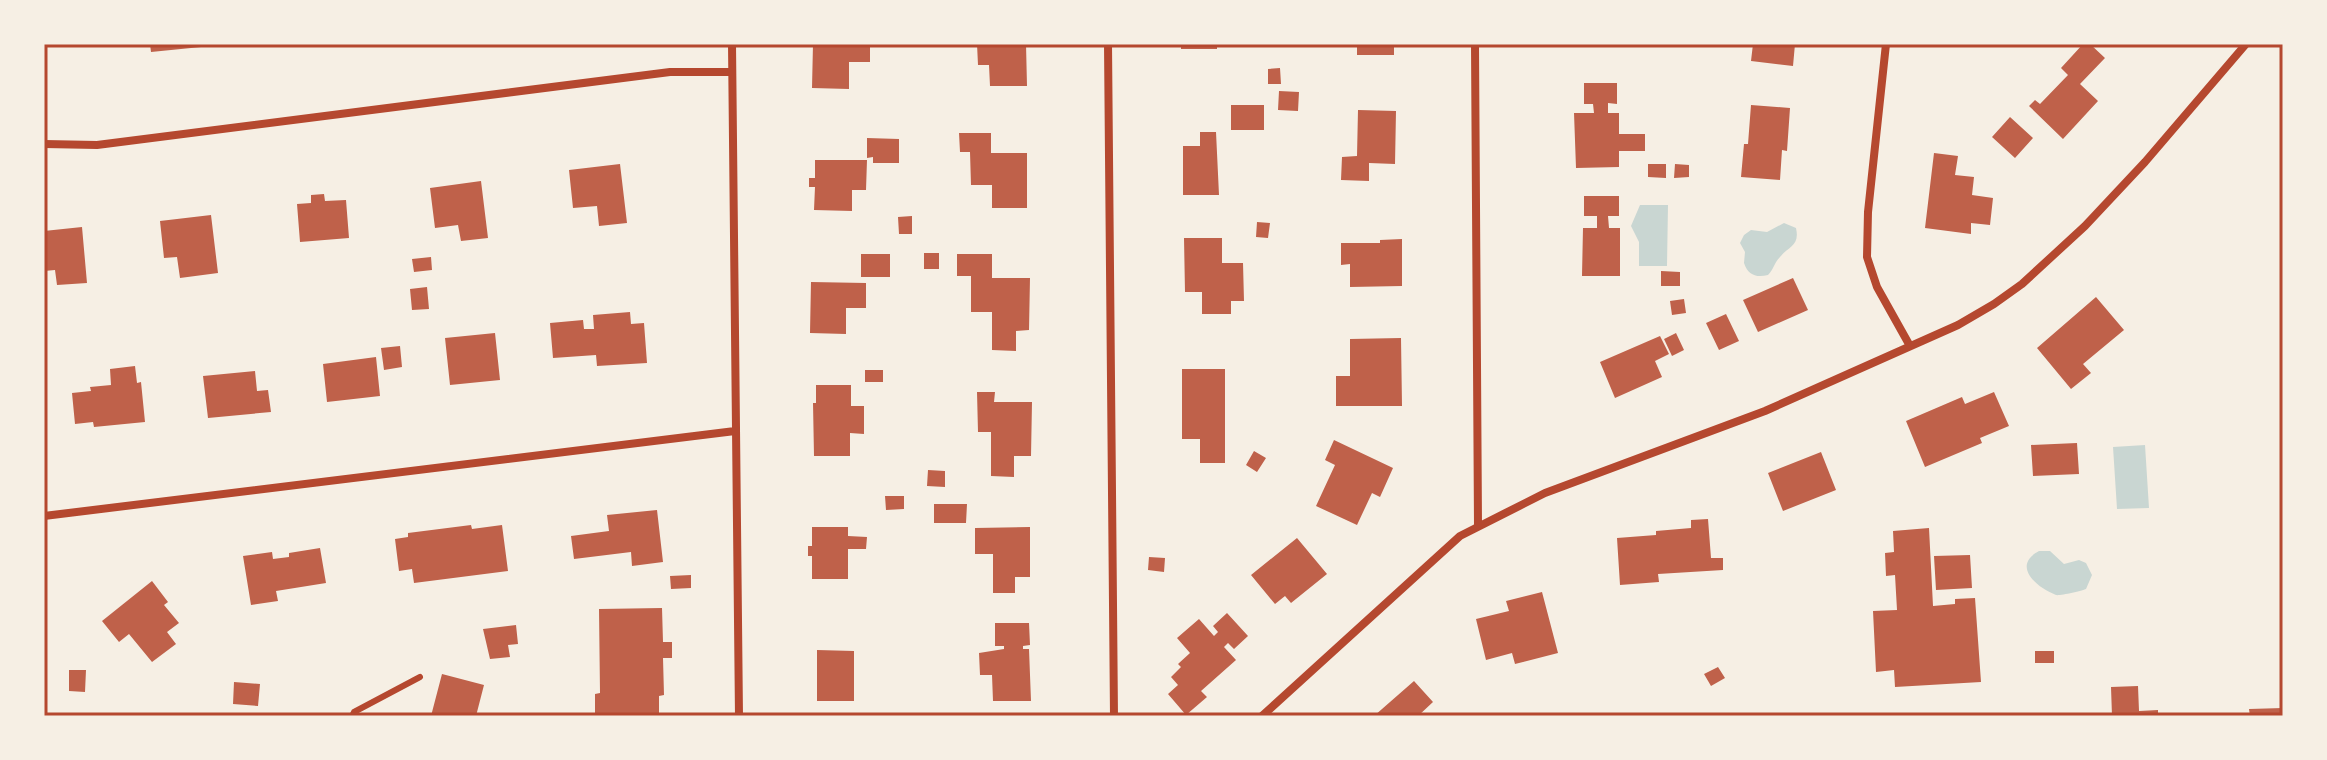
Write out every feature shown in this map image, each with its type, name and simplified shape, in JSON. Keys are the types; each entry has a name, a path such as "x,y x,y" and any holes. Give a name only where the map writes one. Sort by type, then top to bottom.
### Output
{"street":[{"path":"732,44 739,716"},
{"path":"1108,44 1114,716"},
{"path":"1475,44 1478,526"},
{"path":"1886,44 1868,212 1867,257 1877,287 1910,346"},
{"path":"1262,716 1445,548 1478,526 1545,493 1731,425 1958,325 1994,304 2053,257 2145,162 2246,44"},
{"path":"44,144 97,145 670,72 732,72"},
{"path":"44,516 735,431"}],"lane":[{"path":"352,716 354,712 420,677"}],"shaded area":[{"path":"1640,205 1668,205 1667,266 1639,266 1639,242 1631,226"},
{"path":"1784,223 1796,228 1795,242 1768,275 1750,273 1744,263 1745,252 1740,243 1744,235 1751,230 1767,232"},
{"path":"2145,445 2149,508 2117,509 2113,447"},
{"path":"2039,551 2050,551 2064,564 2079,560 2086,563 2092,575 2086,589 2058,595 2041,587 2027,570 2027,563"}],"building":[{"path":"150,44 201,44 201,47 151,52"},
{"path":"813,44 870,44 870,62 849,62 849,89 812,88"},
{"path":"977,44 1026,44 1027,86 990,86 989,65 978,65"},
{"path":"1181,44 1217,44 1217,49 1181,49"},
{"path":"1357,44 1394,44 1394,55 1357,55"},
{"path":"1753,44 1795,44 1793,66 1751,61"},
{"path":"2083,44 2090,44 2105,58 2080,84 2098,101 2063,139 2029,106 2035,100 2040,104 2068,75 2061,68"},
{"path":"1280,68 1281,84 1268,84 1268,69"},
{"path":"1584,83 1617,83 1617,104 1608,103 1608,113 1619,113 1619,134 1645,134 1645,151 1619,151 1619,167 1576,168 1574,113 1594,113 1593,104 1584,104"},
{"path":"1279,91 1299,92 1298,111 1278,110"},
{"path":"1231,105 1264,105 1264,130 1231,130"},
{"path":"1751,105 1790,108 1787,151 1782,150 1780,180 1741,177"},
{"path":"1358,110 1396,111 1395,164 1369,163 1369,181 1341,180 1342,157 1357,156"},
{"path":"2010,117 2033,138 2015,158 1992,137"},
{"path":"1200,132 1216,132 1219,195 1183,195 1183,146 1200,146"},
{"path":"959,133 991,133 991,153 1027,153 1027,208 992,208 992,185 971,185 970,152 960,152"},
{"path":"867,138 899,139 899,163 873,163 873,157 867,158"},
{"path":"1934,153 1958,156 1955,175 1974,177 1972,195 1993,198 1990,225 1971,223 1971,234 1925,228"},
{"path":"815,160 867,160 866,190 852,190 852,211 814,210 815,187 809,187 809,178 815,178"},
{"path":"620,164 627,223 599,226 597,206 573,208 569,170"},
{"path":"1648,164 1666,164 1666,178 1648,177"},
{"path":"1675,164 1689,165 1689,177 1674,178"},
{"path":"481,181 488,238 461,241 458,225 435,228 430,188"},
{"path":"324,194 325,201 346,200 349,238 300,242 297,204 311,203 311,195"},
{"path":"1584,196 1619,196 1619,216 1608,216 1609,228 1620,228 1620,276 1582,276 1583,228 1597,228 1597,216 1584,216"},
{"path":"211,215 218,273 180,278 177,257 164,258 160,221"},
{"path":"912,216 912,234 899,234 898,217"},
{"path":"1257,222 1270,223 1268,238 1256,237"},
{"path":"82,227 87,283 57,285 55,270 44,271 44,231"},
{"path":"1184,238 1222,238 1222,263 1243,263 1244,301 1231,301 1231,314 1202,314 1202,292 1185,292"},
{"path":"1402,239 1402,286 1350,287 1350,264 1341,265 1341,243 1380,243 1380,240"},
{"path":"924,253 939,253 939,269 924,269"},
{"path":"861,254 890,254 890,277 861,277"},
{"path":"957,254 992,254 992,278 1030,278 1029,330 1016,331 1016,351 992,350 992,312 971,312 971,276 957,276"},
{"path":"431,257 432,270 414,272 412,259"},
{"path":"1661,271 1680,272 1680,286 1661,286"},
{"path":"1793,278 1808,310 1758,332 1743,300"},
{"path":"811,282 866,283 866,308 846,308 846,334 810,333"},
{"path":"427,287 429,309 412,310 410,289"},
{"path":"2096,297 2124,330 2083,364 2091,373 2071,389 2037,348"},
{"path":"1684,299 1686,313 1672,315 1670,301"},
{"path":"630,312 631,324 644,323 647,363 597,366 596,355 553,358 550,323 583,320 584,329 594,329 593,315"},
{"path":"1726,314 1739,341 1719,350 1706,323"},
{"path":"495,333 500,380 450,385 445,338"},
{"path":"1676,333 1684,350 1672,356 1664,339"},
{"path":"1660,336 1669,354 1655,361 1662,377 1615,398 1600,362"},
{"path":"1401,338 1402,406 1336,406 1336,376 1350,376 1350,339"},
{"path":"400,346 402,367 384,370 381,348"},
{"path":"376,357 380,396 327,402 323,364"},
{"path":"135,366 137,383 141,382 145,422 94,427 93,422 75,424 72,393 111,385 110,369"},
{"path":"1182,369 1225,369 1225,463 1200,463 1200,439 1182,439"},
{"path":"865,370 883,370 883,382 865,382"},
{"path":"255,371 257,391 268,390 271,412 208,418 203,376"},
{"path":"816,385 851,385 851,406 864,406 864,434 850,433 850,456 814,456 813,403 816,403"},
{"path":"977,392 995,392 994,402 1032,402 1031,456 1014,456 1014,477 991,476 991,432 978,432"},
{"path":"1994,392 2009,426 1980,438 1982,443 1925,467 1906,421 1962,397 1965,404"},
{"path":"1334,440 1393,468 1380,497 1372,493 1357,525 1316,506 1335,465 1325,460"},
{"path":"2077,443 2079,474 2033,476 2031,445"},
{"path":"1254,451 1266,458 1257,472 1246,465"},
{"path":"1821,452 1836,490 1783,511 1768,473"},
{"path":"928,470 945,471 945,487 927,486"},
{"path":"885,496 904,496 904,509 886,510"},
{"path":"934,504 967,504 966,523 934,523"},
{"path":"657,510 663,562 632,566 631,552 574,559 571,536 609,531 607,515"},
{"path":"1708,519 1711,558 1723,558 1723,570 1658,574 1659,582 1620,585 1617,538 1691,528 1691,520"},
{"path":"471,525 472,529 502,525 508,571 414,583 412,569 399,571 395,539 408,537 408,533"},
{"path":"812,527 848,527 848,536 867,537 866,549 848,549 848,579 812,579 812,556 808,556 808,546 812,546"},
{"path":"1030,527 1030,577 1015,577 1015,593 993,593 993,554 975,554 975,528"},
{"path":"1929,528 1933,606 1955,604 1955,599 1975,598 1981,682 1895,687 1894,670 1876,672 1873,611 1897,610 1895,575 1886,576 1885,553 1894,552 1893,531"},
{"path":"1297,538 1327,574 1291,603 1285,596 1275,604 1251,575"},
{"path":"320,548 326,583 276,591 278,601 251,605 243,556 272,552 273,559"},
{"path":"1970,555 1972,588 1936,590 1934,556"},
{"path":"1149,557 1165,558 1164,572 1148,570"},
{"path":"691,575 691,588 671,589 670,576"},
{"path":"152,581 168,602 164,605 179,623 167,632 176,644 152,662 129,634 119,642 102,621"},
{"path":"1542,592 1558,653 1515,664 1512,653 1486,660 1476,619 1509,611 1506,601"},
{"path":"662,608 663,642 672,642 672,658 663,658 664,695 659,696 659,716 595,716 595,694 600,693 599,609"},
{"path":"1227,613 1248,636 1234,649 1228,643 1224,647 1236,660 1201,691 1207,697 1186,715 1168,694 1178,685 1171,677 1181,667 1178,664 1190,653 1177,638 1199,619 1214,636 1218,632 1213,626"},
{"path":"995,623 1029,623 1030,645 1023,646 1023,649 1029,649 1031,701 993,701 992,675 980,675 979,653 1004,649 1004,646 995,646"},
{"path":"516,625 518,644 508,645 510,657 490,659 483,629"},
{"path":"817,650 854,651 854,701 817,701"},
{"path":"2035,651 2054,651 2054,663 2035,663"},
{"path":"1718,667 1725,678 1711,686 1704,674"},
{"path":"69,670 86,670 85,692 69,691"},
{"path":"442,674 484,685 476,716 431,716"},
{"path":"1414,681 1433,702 1418,716 1374,716"},
{"path":"234,682 260,684 258,706 233,704"},
{"path":"2138,686 2139,711 2158,710 2158,716 2112,716 2111,687"},
{"path":"2283,708 2283,716 2250,716 2249,709"}]}
